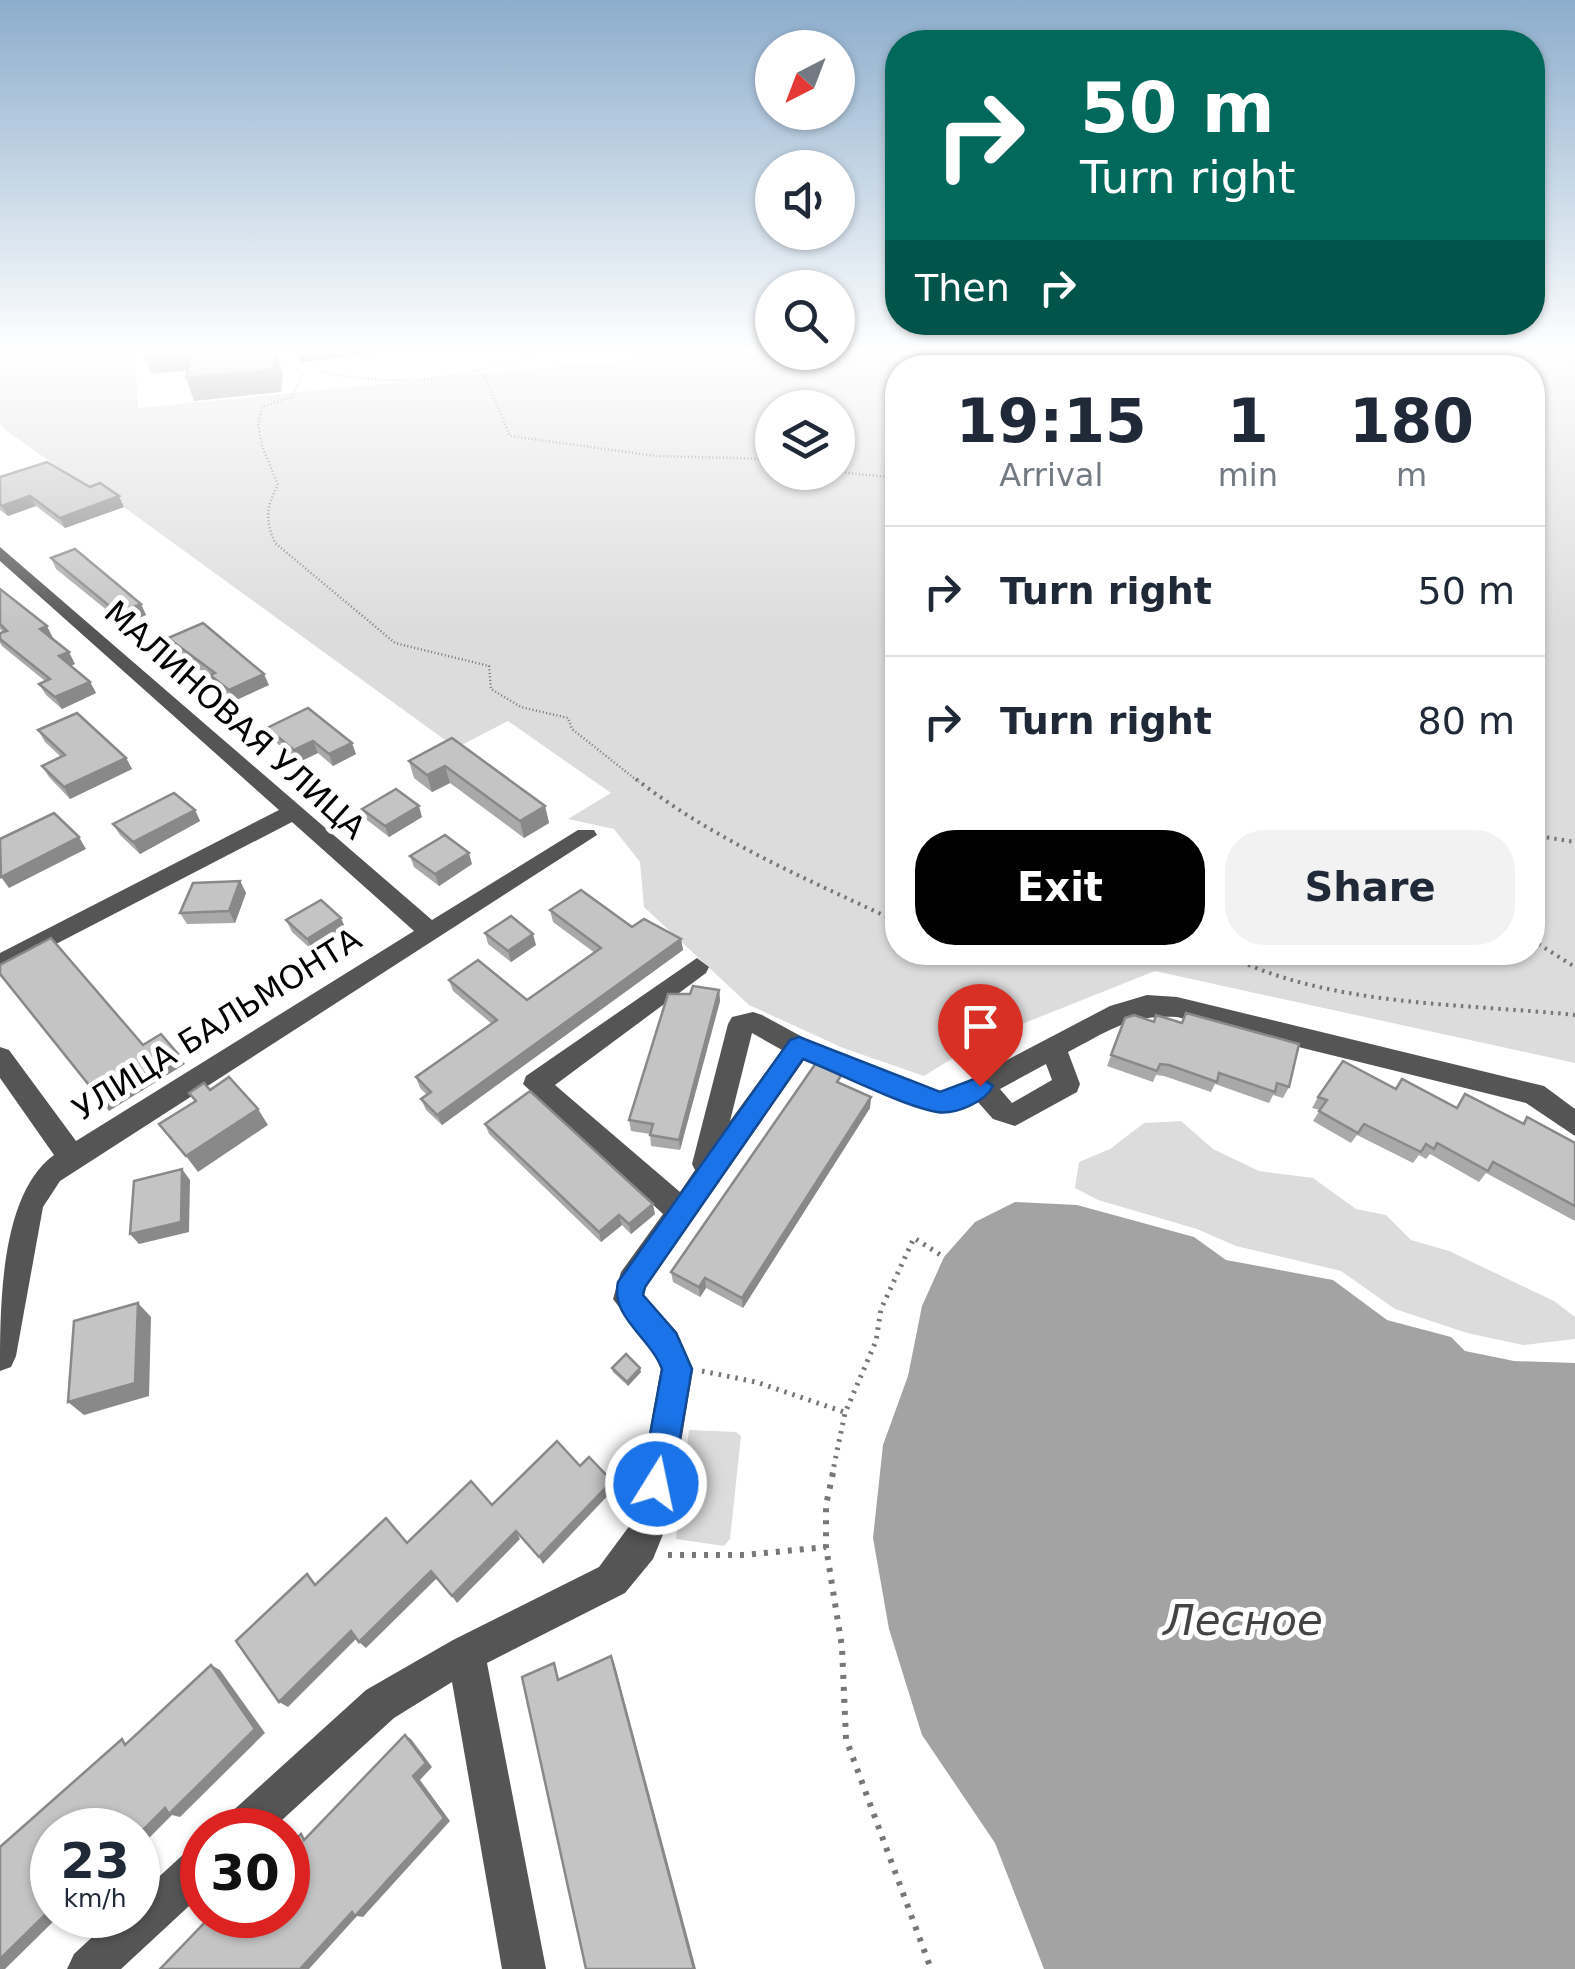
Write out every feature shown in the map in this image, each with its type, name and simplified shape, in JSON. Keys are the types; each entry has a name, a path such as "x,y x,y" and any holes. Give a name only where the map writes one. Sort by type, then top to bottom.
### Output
{"street":[{"name":"МАЛИНОВАЯ УЛИЦА","path":"0,552 430,932"},
{"path":"0,964 293,812"},
{"name":"УЛИЦА БАЛЬМОНТА","path":"0,1356 29,1203 50,1172 586,835"},
{"path":"680,1210 536,1084 698,967"},
{"path":"704,1177 738,1026 753,1022 799,1047 939,1102 954,1100 1119,1013 1148,1005 1177,1007 1534,1094 1575,1124"},
{"path":"265,1808 380,1704 417,1678 612,1580 640,1546 650,1522 677,1369 666,1343 628,1299 632,1282 799,1047"},
{"path":"0,1058 71,1156"},
{"path":"466,1653 524,1969"},
{"path":"90,1969 180,1886"}],"path":[{"path":"265,444 278,484 268,504 267,524 275,543 327,582 352,612 395,643 490,666 491,689 521,707 568,718 572,729 674,808 795,877 885,916"},
{"path":"568,444 656,456 755,459"},
{"path":"855,474 885,477"},
{"path":"1545,837 1575,842"},
{"path":"1545,948 1575,967"},
{"path":"1239,965 1300,983 1575,1015"},
{"path":"929,1968 846,1739 842,1647 826,1547 826,1505 845,1413 876,1341 880,1309 914,1238 944,1257"},
{"path":"677,1369 737,1374 756,1379 767,1390 845,1413"},
{"path":"640,1546 672,1556 826,1547"}],"shaded area":[{"path":"25,444 755,444 755,490 855,490 855,444 885,444 885,965 1545,965 1545,444 1575,444 1575,1063 1155,971 982,1040 924,1076 843,1048 749,1005 644,907 640,862 614,829 568,819 611,793 508,721 456,748 99,489 92,491"},
{"path":"1181,1121 1213,1149 1259,1171 1313,1178 1356,1209 1386,1215 1411,1240 1449,1251 1554,1301 1575,1317 1575,1339 1523,1345 1467,1333 1395,1309 1341,1271 1236,1246 1197,1229 1098,1200 1075,1188 1079,1162 1110,1149 1144,1123"},
{"path":"689,1430 736,1432 741,1436 730,1539 724,1546 676,1539"}],"water":[{"name":"Лесное","path":"1015,1202 1077,1205 1194,1237 1226,1260 1333,1280 1387,1320 1451,1337 1465,1351 1514,1361 1575,1363 1575,1969 1044,1969 995,1843 922,1735 889,1629 873,1538 883,1445 908,1376 922,1306 944,1257 975,1222"}],"building":[{"path":"47,462 90,487 100,483 119,496 60,518 30,496 0,504 0,477"},
{"path":"75,549 141,604 118,613 51,558"},
{"path":"0,589 47,626 40,629 69,652 59,656 90,682 55,697 39,684 50,679 0,639 0,633 7,631 0,624"},
{"path":"203,623 264,674 229,690 210,675 215,673 168,638"},
{"path":"308,708 352,743 329,754 313,741 294,750 267,728"},
{"path":"77,713 126,758 64,787 42,766 65,755 38,730"},
{"path":"452,738 545,806 520,821 445,766 427,775 409,761"},
{"path":"396,789 419,806 385,826 362,809"},
{"path":"174,793 195,810 133,842 113,824"},
{"path":"54,813 79,837 1,877 0,839"},
{"path":"445,835 469,853 435,874 410,856"},
{"path":"240,881 229,911 180,913 193,883"},
{"path":"581,890 632,927 644,919 681,939 437,1115 421,1099 431,1092 416,1077 497,1020 449,980 478,960 527,1000 601,948 550,910"},
{"path":"321,900 341,918 307,939 286,920"},
{"path":"511,916 533,934 508,951 485,933"},
{"path":"51,938 143,1045 161,1034 178,1054 101,1100 0,974 0,965"},
{"path":"693,986 719,990 679,1140 650,1135 653,1124 629,1120 668,994 690,994"},
{"path":"1186,1013 1299,1044 1289,1087 1277,1083 1275,1092 1219,1073 1217,1082 1169,1065 1160,1064 1157,1071 1111,1055 1125,1018 1134,1015 1154,1022 1156,1015 1182,1023"},
{"path":"1343,1061 1396,1089 1402,1079 1457,1108 1465,1094 1524,1124 1527,1117 1575,1143 1575,1206 1493,1162 1488,1171 1437,1143 1434,1149 1426,1144 1421,1152 1364,1124 1358,1133 1319,1111 1327,1100 1318,1097"},
{"path":"816,1063 842,1074 837,1082 871,1097 742,1298 705,1278 699,1287 671,1272"},
{"path":"229,1077 258,1109 186,1156 159,1124 196,1101 189,1093 204,1083 210,1090"},
{"path":"530,1091 653,1204 629,1224 619,1215 599,1232 485,1124"},
{"path":"182,1169 181,1222 130,1234 134,1181"},
{"path":"138,1303 135,1383 68,1402 74,1321"},
{"path":"626,1354 640,1368 627,1382 612,1368"},
{"path":"557,1441 580,1466 589,1457 612,1481 539,1557 516,1531 452,1596 431,1571 359,1642 351,1631 279,1702 236,1641 307,1574 315,1585 386,1518 407,1543 471,1481 492,1505"},
{"path":"611,1656 694,1969 586,1969 522,1677 554,1663 558,1680"},
{"path":"211,1665 255,1729 169,1814 165,1808 160,1813 160,1808 44,1808 122,1739 125,1745"},
{"path":"405,1735 426,1763 413,1776 444,1818 355,1916 352,1912 300,1969 160,1969 190,1938 310,1938 310,1834"},
{"path":"30,1820 30,1930 0,1959 0,1847"}],"route":[{"path":"656,1484 677,1369 675,1355 628,1299 632,1282 799,1047 939,1102 954,1100 980,1086"}]}
